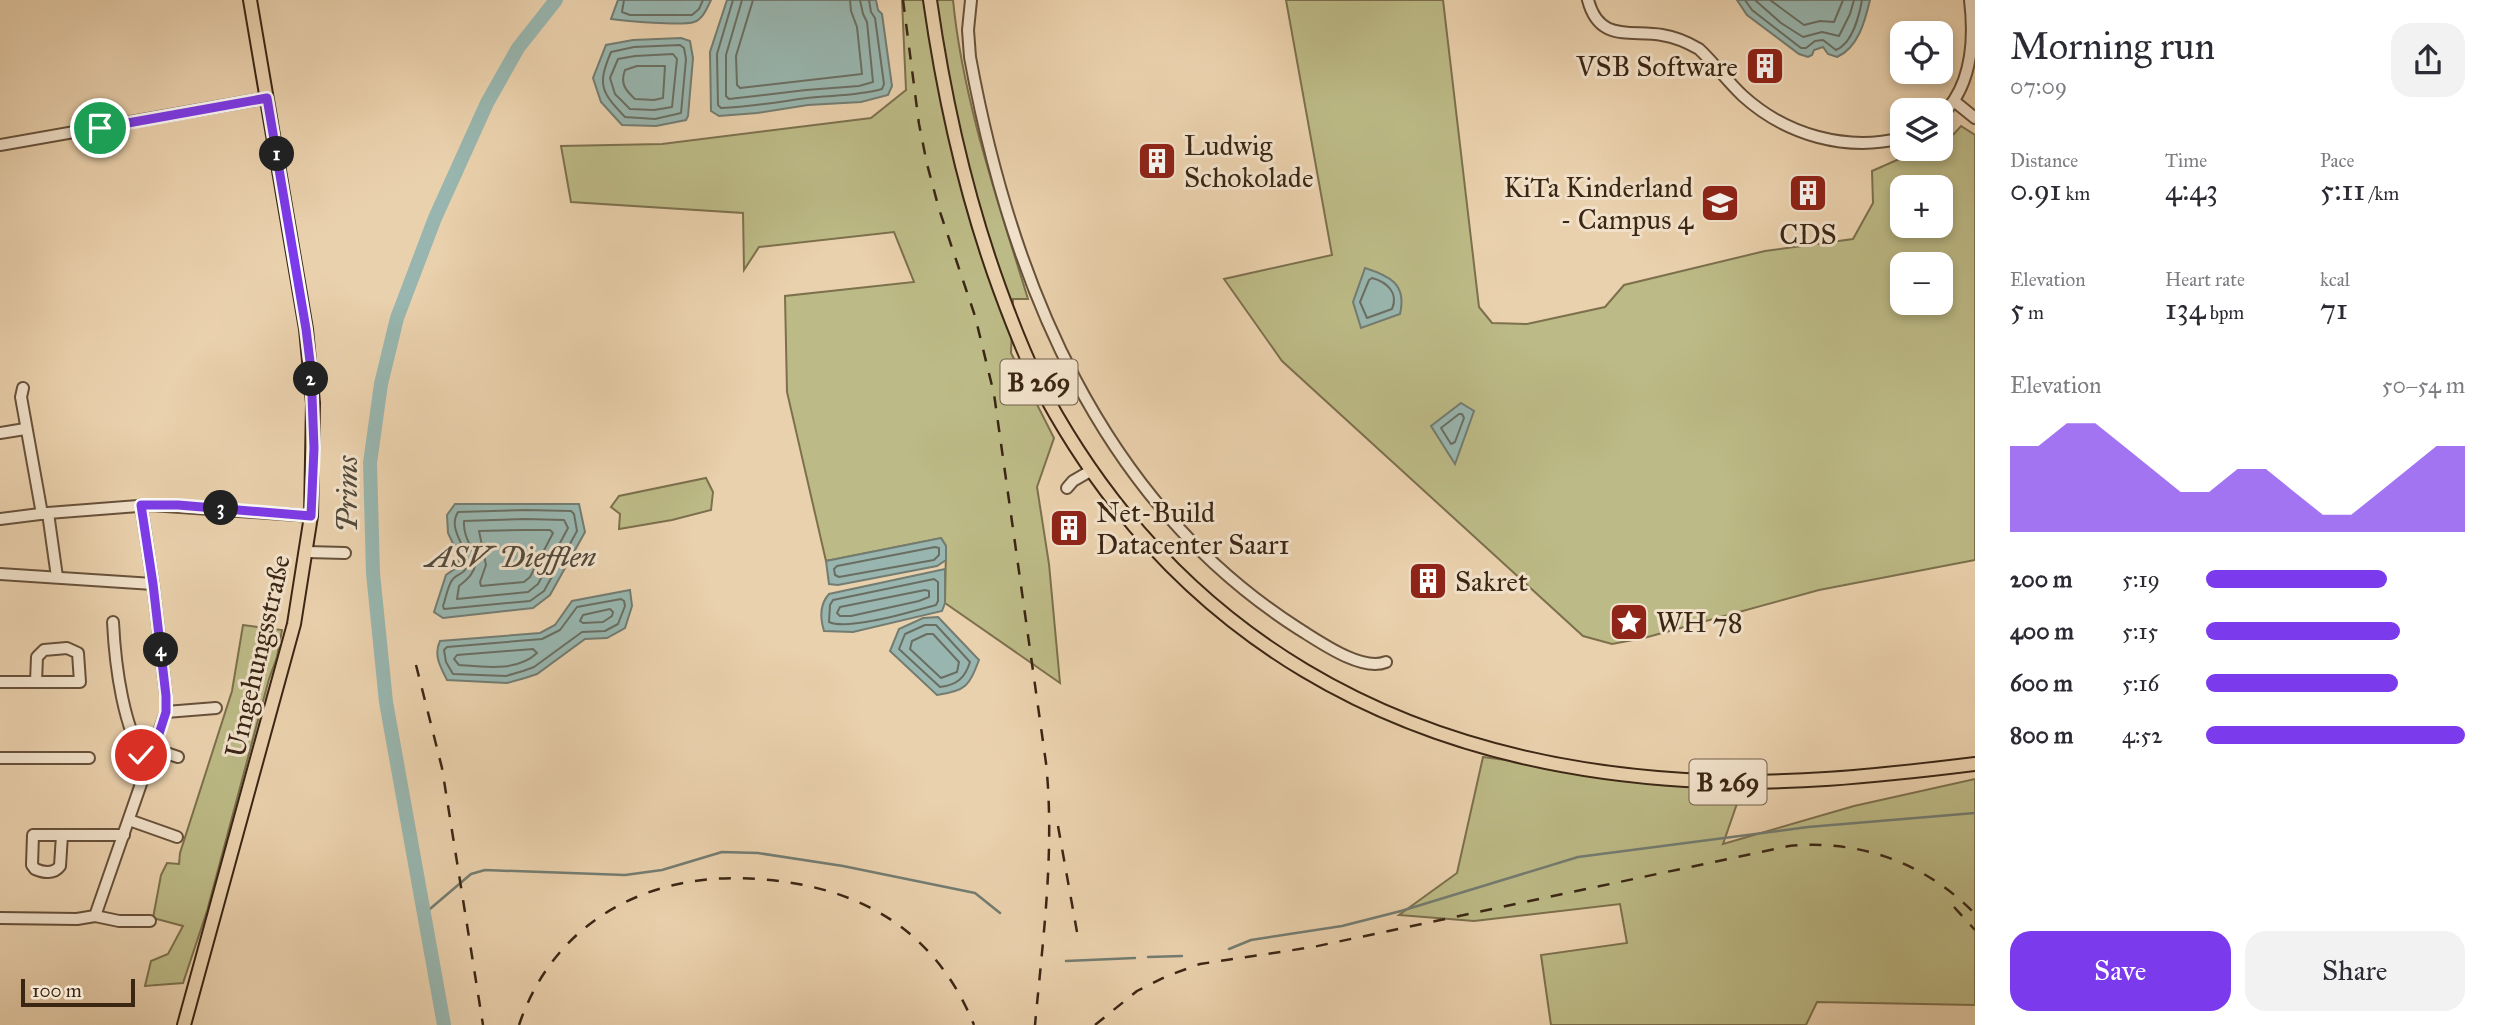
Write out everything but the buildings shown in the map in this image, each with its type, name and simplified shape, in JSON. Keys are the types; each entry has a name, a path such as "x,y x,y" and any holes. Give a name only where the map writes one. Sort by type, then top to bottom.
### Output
{"main road":[{"name":"Umgehungsstraße","path":"184,1025 295,624 311,516 314,448 311,370 250,0"},
{"name":"B 269","path":"930,0 954,129 984,245 1036,377 1091,470 1137,531 1175,572 1223,615 1265,647 1360,701 1453,737 1559,764 1685,780 1754,782 1827,780 1975,764"}],"street":[{"path":"971,0 968,30 970,57 1009,220 1023,262 1060,351 1114,447 1168,518 1226,576 1274,612 1335,650 1371,665 1386,662"},
{"path":"1588,0 1593,15 1607,28 1626,34 1664,35 1699,49 1758,108 1790,127 1824,139 1843,142 1890,141"},
{"path":"1970,0 1974,29 1972,55 1965,83 1954,102 1975,118"},
{"path":"0,145 267,98"},
{"path":"23,388 21,397 26,429 57,577"},
{"path":"0,433 26,429"},
{"path":"1067,488 1091,470"},
{"path":"95,916 166,712 153,584 141,505"},
{"path":"0,519 141,505 178,505 311,516"},
{"path":"307,552 345,552"},
{"path":"0,573 153,584"},
{"path":"113,622 116,658 128,720 136,747 149,765"},
{"path":"0,682 36,682 80,682 78,653 67,648 44,650 37,657 36,682"},
{"path":"166,712 216,708"},
{"path":"154,749 178,757"},
{"path":"0,758 89,758"},
{"path":"129,820 177,837"},
{"path":"62,835 124,835"},
{"path":"0,918 77,919 95,916 119,921 150,921"}],"shaded area":[{"path":"902,0 953,0 973,114 1028,299 1013,299 1011,353 1054,438 1037,487 1049,564 1060,683 945,603 946,546 941,538 826,561 787,392 785,296 914,282 894,232 759,247 744,270 743,213 571,202 561,146 662,144 871,118 906,90"},
{"path":"1286,0 1443,0 1479,307 1492,323 1527,324 1605,307 1624,285 1765,251 1853,239 1873,203 1872,171 1895,161 1953,161 1953,134 1961,126 1975,135 1975,560 1819,590 1644,638 1612,644 1583,636 1282,361 1224,279 1332,255"},
{"path":"706,478 713,492 711,510 619,529 620,514 611,507 619,496"},
{"path":"243,625 282,630 277,657 207,911 183,983 145,986 151,961 168,954 183,926 153,918 161,875 167,863 179,864 180,853 232,691"},
{"path":"1483,757 1741,792 1723,844 1854,806 1975,779 1975,1005 1817,1002 1806,1025 1551,1025 1541,955 1627,943 1620,904 1474,921 1399,915 1457,873"}],"water":[{"path":"618,0 711,0 697,21 678,24 611,19"},
{"path":"727,0 876,0 878,10 882,14 892,86 888,95 861,102 808,105 719,116 711,111 710,52"},
{"path":"1737,0 1870,0 1863,25 1855,41 1844,53 1837,57 1828,54 1823,47 1814,50 1808,57 1799,54 1747,15"},
{"path":"681,38 690,41 693,58 686,120 656,126 622,125 601,102 593,78 606,45 633,40"},
{"path":"1365,268 1389,278 1399,288 1402,304 1400,314 1361,328 1353,302"},
{"path":"1461,403 1474,411 1455,464 1431,426"},
{"name":"ASV Diefflen","path":"455,504 579,504 585,532 550,595 533,608 443,618 434,612 446,575 459,566 457,552 448,533 447,515"},
{"path":"941,538 946,546 946,560 937,566 838,585 829,584 826,561"},
{"path":"945,569 945,603 942,611 853,632 824,631 821,612 829,594"},
{"path":"630,590 632,606 625,628 607,638 585,639 537,674 507,683 447,680 440,666 437,651 440,641 540,633 555,625 572,601"},
{"path":"938,617 979,660 965,686 954,692 937,695 890,651 899,629 923,618"}],"waterway":[{"name":"Prims","path":"444,1025 386,702 373,573 370,463 381,384 397,318 435,218 487,103 518,48 556,0"},
{"path":"1229,949 1251,940 1342,926 1401,911 1578,857 1808,827 1975,813"},
{"path":"424,914 471,874 485,870 625,875 662,870 722,852 758,853 843,866 975,893 1000,913"},
{"path":"1148,957 1182,956"},
{"path":"1066,961 1135,958"}],"railway":[{"path":"903,0 919,124 927,164 939,209 975,316 994,394 1046,763 1049,861 1035,1025"},
{"path":"416,665 442,768 483,1025"},
{"path":"1058,826 1077,932"},
{"path":"1095,1025 1137,991 1200,964 1313,947 1789,846 1841,846 1890,858 1935,881 1975,914"},
{"path":"519,1025 535,988 556,956 582,930 612,909 645,894 681,884 718,879 795,883 829,891 860,903 889,919 915,938 938,963 958,991 974,1025"},
{"path":"1954,907 1975,930"}],"place":[{"name":"VSB Software","path":"1765,66"},
{"name":"Ludwig Schokolade","path":"1157,161"},
{"name":"CDS","path":"1808,193"},
{"name":"KiTa Kinderland - Campus 4","path":"1720,203"},
{"name":"Net-Build Datacenter Saar1","path":"1069,528"},
{"name":"Sakret","path":"1428,581"},
{"name":"WH 78","path":"1629,622"}],"route":[{"path":"100,128 267,98 311,370 314,448 311,516 178,505 141,505 166,696 166,712 149,765 141,755"}]}
